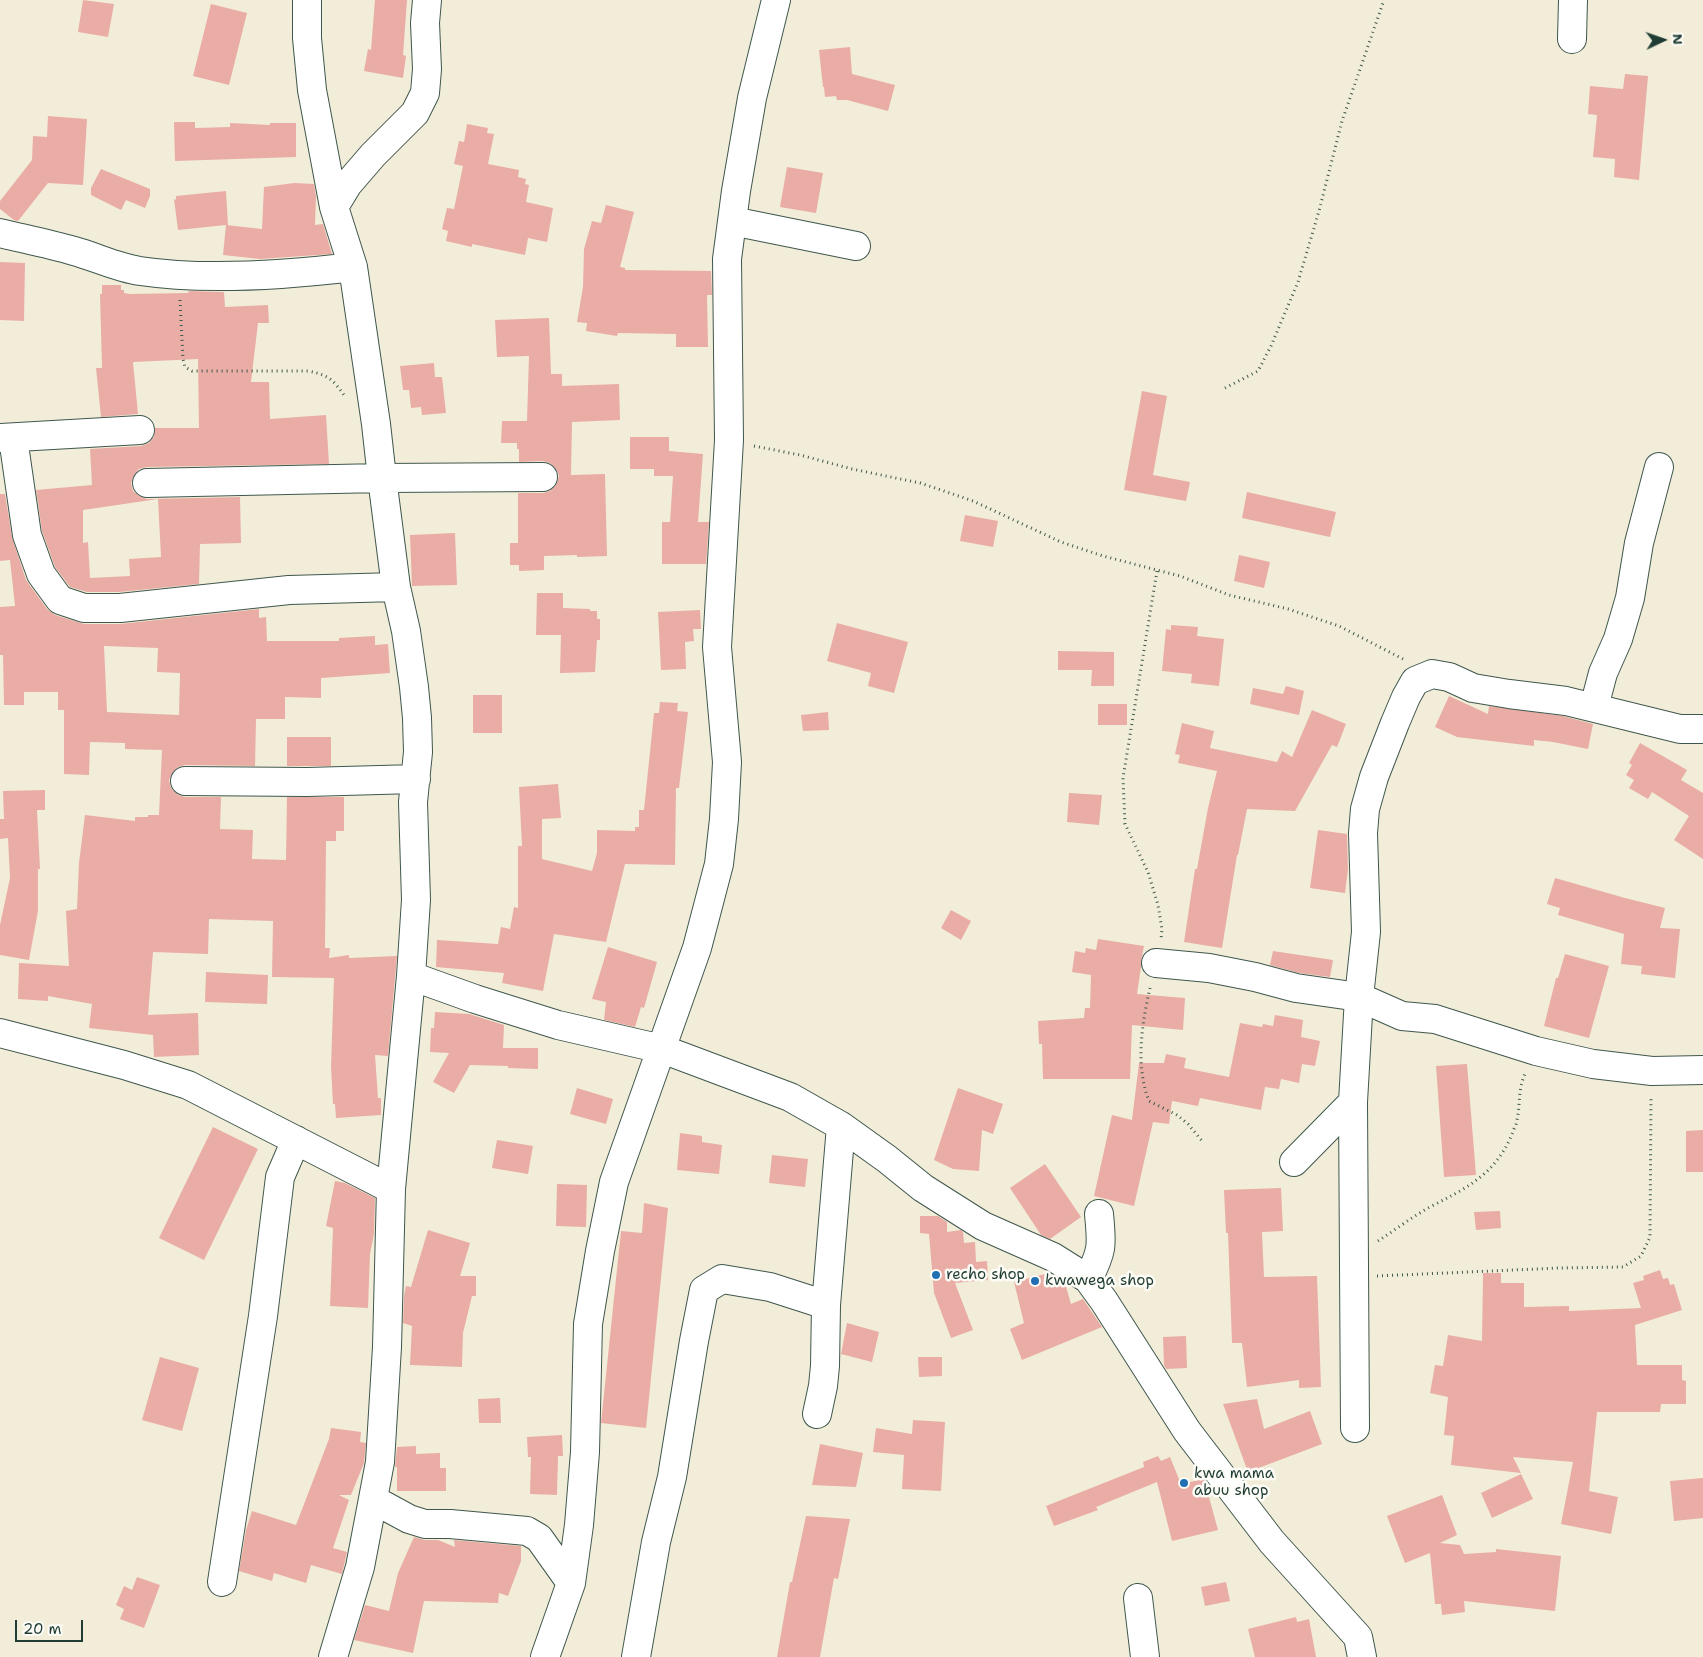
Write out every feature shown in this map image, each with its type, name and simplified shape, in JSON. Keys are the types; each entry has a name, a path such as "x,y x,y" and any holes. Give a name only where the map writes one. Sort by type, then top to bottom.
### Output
{"street":[{"path":"307,0 307,38 312,90 334,207 353,267 376,424 396,587 406,631 416,702 418,752 413,802 416,900 411,976 391,1189 387,1347 380,1462 360,1567 333,1657"},
{"path":"334,207 348,184 373,155 415,113 425,93 427,0"},
{"path":"545,1657 571,1583 579,1525 585,1452 588,1324 614,1182 697,948 719,864 727,762 717,647 729,440 727,259 752,98 776,0"},
{"path":"1572,39 1573,0"},
{"path":"732,221 856,246"},
{"path":"0,232 74,250 138,271 179,275 305,273 353,267"},
{"path":"140,430 6,438 27,535 41,574 60,600 84,608 120,608 289,590 396,587"},
{"path":"1594,707 1603,673 1618,639 1630,598 1639,543 1659,467"},
{"path":"146,483 543,477"},
{"path":"1355,1428 1353,1102 1359,997 1366,932 1363,833 1365,809 1374,777 1406,697 1416,681 1432,674 1449,677 1473,688 1566,701 1680,729 1703,728"},
{"path":"186,781 307,782 416,779"},
{"path":"1156,963 1209,968 1255,977 1296,988 1359,997 1402,1016 1435,1019 1536,1051 1593,1064 1652,1071 1703,1070"},
{"path":"411,976 475,999 558,1025 662,1049 790,1097 840,1126 887,1158 924,1188 983,1226 1053,1257 1088,1279 1187,1431 1272,1542 1358,1637 1362,1657"},
{"path":"0,1033 124,1065 188,1085 391,1189"},
{"path":"1294,1162 1353,1102"},
{"path":"817,1414 825,1366 826,1305 840,1126"},
{"path":"222,1582 263,1316 280,1177 296,1140"},
{"path":"1088,1279 1098,1259 1102,1242 1099,1214"},
{"path":"636,1657 656,1542 672,1477 704,1290 722,1279 770,1287 826,1305"},
{"path":"374,1500 409,1519 426,1524 526,1531 539,1538 571,1583"},
{"path":"1138,1598 1145,1657"}],"path":[{"path":"1225,388 1258,371 1271,346 1298,282 1342,122 1384,0"},
{"path":"179,275 185,367 192,371 308,371 323,373 330,377 347,399"},
{"path":"729,440 920,483 973,501 1061,542 1103,556 1180,576 1230,595 1288,609 1339,626 1432,674"},
{"path":"1157,571 1123,778 1125,824 1148,872 1158,905 1162,929 1160,947 1144,1014 1141,1057 1143,1086 1149,1100 1177,1115 1188,1124 1202,1142"},
{"path":"1374,1244 1428,1208 1464,1190 1491,1167 1508,1141 1516,1124 1522,1081 1536,1051"},
{"path":"1372,1277 1559,1268 1623,1267 1641,1256 1650,1237 1652,1071"}],"building":[{"path":"83,0 114,4 108,37 78,32"},
{"path":"375,0 407,0 403,55 406,56 403,78 364,71 368,49 371,50"},
{"path":"211,4 247,13 229,85 193,76"},
{"path":"850,47 852,74 895,85 888,111 847,100 837,100 836,96 825,97 819,50"},
{"path":"1625,74 1648,76 1639,180 1614,177 1615,159 1593,157 1597,115 1588,114 1590,86 1623,89"},
{"path":"48,116 87,119 83,185 48,183 18,221 14,220 0,209 0,201 32,160 33,136 47,137"},
{"path":"174,122 195,122 195,128 230,127 230,123 270,125 270,123 296,123 296,157 175,161"},
{"path":"467,124 488,128 487,133 494,134 488,164 519,170 518,177 526,179 525,184 529,185 526,202 553,208 547,242 528,238 525,255 472,244 472,247 446,241 448,231 442,229 447,208 454,209 463,166 454,164 459,141 464,142"},
{"path":"787,167 823,173 816,213 780,207"},
{"path":"101,169 150,189 150,196 145,208 126,200 121,210 91,195 91,188"},
{"path":"294,183 314,184 316,196 315,225 323,224 332,254 260,259 223,255 226,225 262,229 264,187"},
{"path":"226,191 228,225 178,230 174,199 176,200 176,196"},
{"path":"606,205 634,212 620,267 625,268 625,270 711,271 712,295 707,295 708,347 676,347 676,334 618,333 617,336 586,331 587,323 577,322 583,287 584,249 592,221 601,223"},
{"path":"0,262 25,263 24,321 0,320"},
{"path":"102,285 121,285 121,290 124,290 124,293 130,294 188,293 189,291 224,292 225,307 268,305 269,323 258,323 251,382 269,382 270,419 326,415 329,464 147,467 139,469 134,475 131,483 133,491 147,499 240,497 241,543 200,544 199,584 119,592 87,592 70,587 55,567 42,531 36,490 92,485 90,449 141,446 149,443 154,437 155,428 199,428 198,359 133,362 138,414 101,417 96,368 102,368 100,294 102,294","holes":["158,499 161,557 129,559 130,576 90,578 88,542 83,543 83,510"]},
{"path":"549,318 551,374 562,374 562,386 619,384 620,420 572,422 571,475 605,474 607,556 544,556 544,570 519,571 519,565 510,565 510,543 518,543 518,493 543,493 550,491 556,485 559,476 556,469 550,463 543,461 519,462 517,443 501,443 502,421 527,421 529,356 497,357 495,320"},
{"path":"434,363 435,377 442,377 446,413 422,415 421,407 411,408 409,390 403,390 400,366"},
{"path":"1142,391 1167,396 1153,475 1190,482 1186,501 1124,490"},
{"path":"630,437 669,437 669,451 703,454 698,522 709,522 706,564 662,564 662,522 670,522 673,476 654,476 654,469 630,469"},
{"path":"1247,492 1336,512 1330,537 1242,518"},
{"path":"0,494 5,494 12,537 26,580 47,609 55,615 84,624 120,624 259,609 259,618 266,617 267,641 339,641 339,638 375,636 375,645 388,644 390,673 321,678 321,698 285,697 285,719 256,719 255,766 185,765 178,767 172,773 169,780 171,788 178,795 185,797 221,797 220,829 253,830 252,859 286,860 287,797 344,797 344,831 336,831 336,841 326,841 325,948 330,948 329,958 349,955 349,958 397,956 388,1056 375,1055 378,1098 381,1098 381,1115 336,1118 335,1104 333,1104 331,1067 334,978 272,977 273,921 209,919 208,954 153,952 148,1015 198,1013 199,1055 154,1057 153,1035 89,1028 92,1004 48,996 48,1001 18,999 19,963 69,966 66,911 77,909 79,863 85,815 135,821 135,817 159,815 162,750 125,749 125,743 90,742 89,775 64,774 64,710 58,710 58,692 24,692 24,705 4,705 3,655 0,655 0,607 15,606 10,560 0,561","holes":["104,646 158,648 157,672 180,673 179,715 107,712"]},
{"path":"965,515 998,521 993,547 960,541"},
{"path":"455,533 457,585 412,586 410,535"},
{"path":"1239,555 1270,562 1264,588 1234,581"},
{"path":"537,593 563,593 563,608 597,611 597,619 600,619 600,640 597,640 595,672 560,673 561,635 536,635"},
{"path":"700,610 701,629 693,629 694,641 685,642 686,669 661,670 658,612"},
{"path":"837,623 908,642 894,693 868,686 871,673 827,661"},
{"path":"1171,625 1198,627 1197,636 1224,639 1219,686 1191,683 1192,674 1162,671 1166,629 1171,630"},
{"path":"1058,651 1114,652 1114,686 1091,686 1092,670 1058,670"},
{"path":"1286,686 1304,691 1299,715 1250,704 1253,688 1283,694"},
{"path":"473,695 502,695 502,733 473,733"},
{"path":"1449,696 1488,714 1489,706 1563,716 1593,724 1588,749 1534,740 1534,746 1457,737 1435,727"},
{"path":"660,702 678,703 677,711 688,712 679,788 676,788 675,865 625,864 606,942 554,934 543,991 502,983 504,973 436,967 437,940 498,944 501,927 510,929 514,907 518,908 518,846 522,846 519,787 558,784 561,818 542,819 542,859 592,871 597,853 597,830 635,831 635,827 639,827 639,810 644,810 654,713 659,713"},
{"path":"1098,704 1127,704 1127,725 1098,725"},
{"path":"1312,710 1346,724 1337,747 1332,745 1295,811 1247,809 1237,855 1222,948 1184,942 1195,869 1197,869 1217,771 1178,763 1180,755 1175,754 1182,723 1214,731 1210,748 1277,762 1282,751 1292,757"},
{"path":"828,712 829,730 803,731 801,715"},
{"path":"287,737 331,737 331,766 287,766"},
{"path":"1640,743 1687,770 1681,780 1703,793 1703,859 1674,840 1689,816 1652,792 1648,799 1629,788 1634,780 1626,775 1632,765 1629,763"},
{"path":"45,790 45,810 37,810 40,869 38,869 38,911 29,960 0,955 0,925 10,878 8,838 0,839 0,819 4,819 3,791"},
{"path":"1069,793 1102,795 1099,825 1067,822"},
{"path":"1318,830 1347,834 1348,869 1345,893 1310,888"},
{"path":"1555,878 1665,908 1660,928 1680,929 1675,978 1641,974 1642,966 1621,964 1624,934 1558,915 1560,908 1547,904"},
{"path":"951,910 971,921 961,940 941,928"},
{"path":"1098,939 1144,946 1137,994 1185,998 1183,1030 1132,1025 1130,1079 1043,1079 1042,1044 1039,1044 1038,1021 1084,1018 1085,1008 1090,1008 1091,975 1072,972 1075,951 1085,953 1086,948 1096,950"},
{"path":"608,947 657,962 644,1008 641,1007 635,1027 604,1020 606,1002 592,999"},
{"path":"1273,951 1333,960 1330,977 1299,973 1270,965"},
{"path":"1565,954 1609,966 1589,1038 1544,1026 1556,978 1558,978"},
{"path":"206,972 268,975 267,1004 205,1002"},
{"path":"435,1012 469,1014 504,1025 503,1048 538,1048 538,1069 470,1065 454,1093 433,1082 449,1053 430,1052 431,1028 434,1028"},
{"path":"1275,1015 1303,1020 1301,1037 1320,1041 1315,1066 1302,1064 1299,1083 1281,1079 1279,1089 1265,1087 1261,1110 1200,1098 1198,1106 1172,1101 1169,1124 1153,1122 1134,1206 1094,1196 1112,1115 1132,1120 1139,1063 1164,1063 1166,1054 1186,1058 1184,1068 1229,1077 1240,1023 1262,1027 1263,1024 1273,1026"},
{"path":"1467,1064 1476,1175 1444,1177 1436,1066"},
{"path":"577,1088 613,1099 606,1124 570,1114"},
{"path":"958,1088 1003,1104 993,1134 982,1130 979,1171 953,1169 934,1160"},
{"path":"213,1127 258,1149 204,1260 159,1238"},
{"path":"1703,1130 1703,1172 1686,1172 1686,1131"},
{"path":"680,1133 702,1136 702,1142 722,1145 719,1174 677,1170"},
{"path":"497,1140 533,1146 528,1174 492,1168"},
{"path":"772,1155 808,1159 805,1187 769,1183"},
{"path":"1045,1164 1081,1217 1050,1239 1041,1235 1010,1188"},
{"path":"335,1181 345,1183 375,1198 368,1308 330,1306 333,1228 326,1226"},
{"path":"557,1184 587,1185 586,1227 556,1226"},
{"path":"1281,1188 1283,1231 1262,1232 1264,1277 1317,1276 1321,1387 1299,1388 1299,1380 1247,1387 1242,1343 1232,1343 1228,1233 1226,1233 1224,1190"},
{"path":"644,1203 668,1208 646,1428 601,1423 621,1231 642,1233"},
{"path":"1500,1211 1501,1228 1476,1230 1474,1212"},
{"path":"920,1216 938,1216 947,1222 947,1232 961,1230 964,1243 975,1242 976,1262 987,1261 988,1280 955,1283 973,1330 951,1338 934,1293 929,1234 920,1233"},
{"path":"428,1230 470,1243 460,1276 476,1276 476,1296 472,1296 463,1333 462,1367 410,1365 412,1326 403,1323 404,1296 406,1286 411,1287"},
{"path":"1660,1270 1663,1279 1668,1278 1670,1285 1674,1284 1682,1310 1635,1325 1637,1365 1682,1365 1682,1380 1686,1381 1686,1404 1661,1404 1660,1412 1597,1412 1589,1491 1618,1497 1611,1534 1561,1524 1573,1462 1513,1457 1521,1473 1451,1465 1454,1436 1444,1435 1448,1397 1430,1393 1435,1365 1443,1366 1448,1335 1482,1341 1483,1273 1501,1273 1501,1283 1524,1283 1524,1307 1569,1306 1569,1311 1641,1308 1633,1283 1644,1280 1643,1276"},
{"path":"1049,1273 1065,1283 1071,1304 1083,1299 1102,1327 1022,1360 1010,1329 1024,1323 1014,1282"},
{"path":"847,1323 879,1332 872,1362 841,1354"},
{"path":"1186,1336 1187,1368 1166,1369 1164,1365 1163,1337"},
{"path":"160,1357 199,1368 182,1431 142,1420"},
{"path":"918,1357 942,1357 942,1376 919,1377"},
{"path":"500,1398 501,1423 479,1423 478,1399"},
{"path":"1257,1399 1264,1429 1310,1411 1322,1444 1248,1472 1223,1404"},
{"path":"913,1420 945,1422 941,1491 902,1489 904,1455 873,1452 876,1428 912,1434"},
{"path":"331,1428 361,1432 360,1442 366,1443 364,1463 351,1495 339,1495 349,1500 333,1548 347,1552 342,1574 311,1565 306,1583 274,1573 272,1581 239,1571 246,1530 252,1511 296,1525 329,1439"},
{"path":"562,1435 563,1456 558,1456 557,1495 530,1494 531,1457 528,1457 527,1437"},
{"path":"820,1444 863,1453 856,1487 812,1485"},
{"path":"416,1446 416,1454 440,1453 440,1468 446,1468 446,1491 397,1491 397,1467 395,1467 397,1447"},
{"path":"1158,1456 1161,1461 1170,1457 1181,1484 1204,1479 1218,1530 1172,1541 1157,1482 1096,1507 1098,1510 1054,1526 1046,1506 1144,1467 1143,1462"},
{"path":"1521,1474 1533,1499 1492,1518 1481,1493"},
{"path":"1703,1478 1703,1518 1674,1521 1670,1481"},
{"path":"1442,1495 1457,1535 1440,1543 1460,1545 1464,1554 1496,1552 1496,1549 1561,1556 1555,1611 1464,1601 1465,1612 1442,1615 1441,1604 1435,1604 1430,1553 1405,1563 1387,1516"},
{"path":"806,1516 850,1519 838,1579 834,1578 820,1657 777,1657 790,1582 792,1582"},
{"path":"414,1537 425,1540 438,1540 455,1547 454,1540 521,1546 521,1561 508,1596 499,1593 498,1603 424,1601 413,1653 354,1640 365,1605 389,1611 398,1573"},
{"path":"137,1577 160,1585 144,1628 120,1619 124,1609 116,1605 124,1586 132,1590"},
{"path":"1226,1582 1230,1601 1205,1606 1201,1587"},
{"path":"1296,1617 1297,1622 1309,1619 1316,1657 1255,1657 1248,1629"}],"place":[{"name":"recho shop","path":"936,1275"},
{"name":"kwawega shop","path":"1035,1281"},
{"name":"kwa mama abuu shop","path":"1184,1483"}]}
